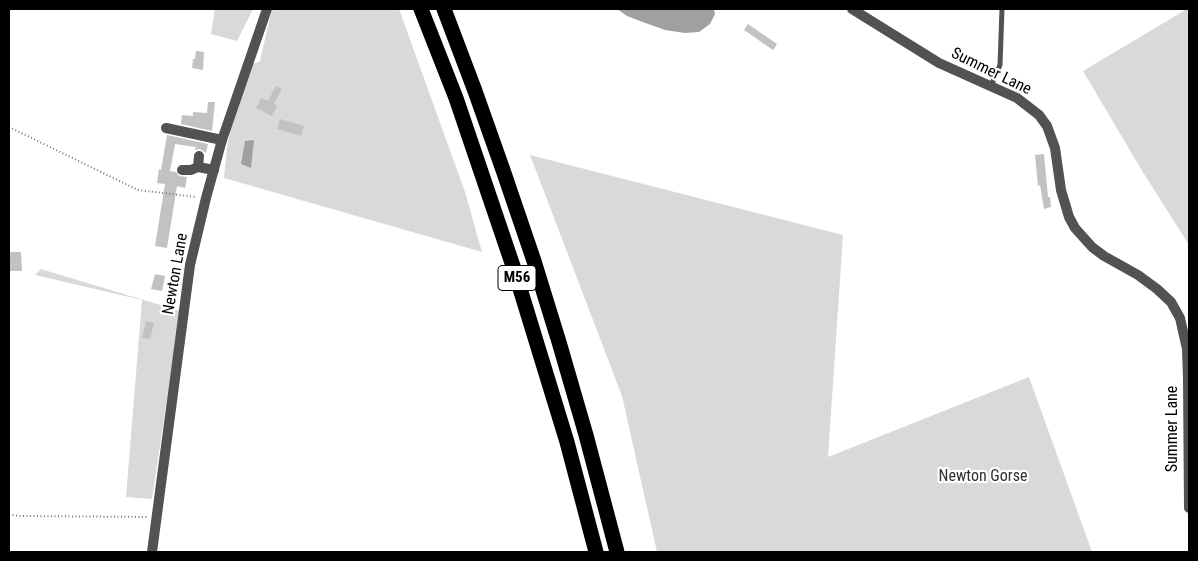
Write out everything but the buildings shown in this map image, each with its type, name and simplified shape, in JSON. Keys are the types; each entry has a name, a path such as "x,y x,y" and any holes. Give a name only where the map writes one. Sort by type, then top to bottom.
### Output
{"highway":[{"name":"M56","path":"421,9 459,107 514,269 567,442 596,552"},
{"name":"M56","path":"444,9 497,152 534,261 586,435 618,552"}],"street":[{"name":"Newton Lane","path":"152,552 190,265 222,140 266,9"},
{"name":"Summer Lane","path":"852,9 939,63 1017,98 1039,115 1047,126 1054,148 1061,190 1075,228 1082,237 1104,256 1138,275 1158,289 1171,302 1180,318 1186,349 1189,508"},
{"path":"166,128 222,140"},
{"path":"198,168 199,156"},
{"path":"182,170 198,168 214,170"}],"lane":[{"path":"990,86 1000,65 1002,9"}],"path":[{"path":"9,127 138,190 206,198"},
{"path":"9,515 158,517"}],"green space":[{"path":"215,9 253,9 237,41 211,34"},
{"path":"273,9 399,9 465,192 482,252 224,178 232,122 253,64 260,61"},
{"path":"1189,9 1189,245 1083,71"},
{"name":"Newton Gorse","path":"530,155 843,235 828,457 1029,377 1092,552 657,552 622,396"},
{"path":"41,269 180,311 152,499 126,497 142,300 35,275"}],"shaded area":[{"path":"617,9 714,9 715,14 710,24 699,32 685,33 665,30 627,16"},
{"path":"254,140 251,168 241,164 245,141"}]}
